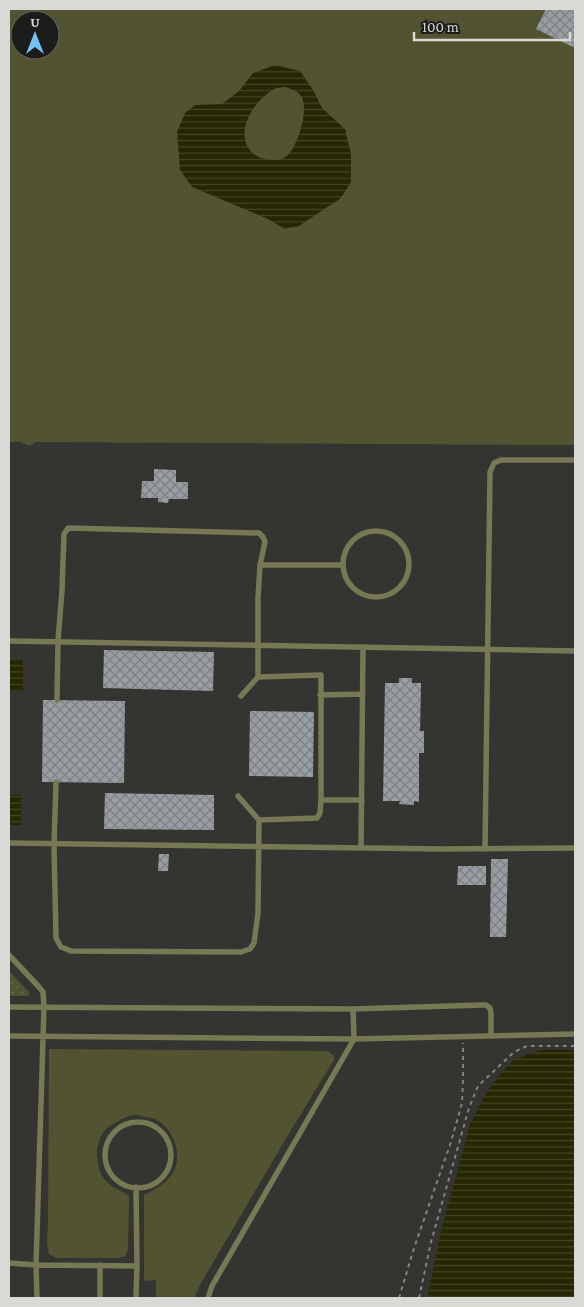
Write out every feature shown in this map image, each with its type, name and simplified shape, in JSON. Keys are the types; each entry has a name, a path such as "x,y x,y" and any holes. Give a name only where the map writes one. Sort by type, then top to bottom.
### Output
{"lane":[{"path":"485,849 490,472 494,463 501,460 575,460"},
{"path":"57,700 64,534 68,528 259,533 265,542 260,565 258,598 258,677 241,696"},
{"path":"372,531 384,532 396,538 404,547 408,558 408,570 404,581 396,590 385,596 373,597 362,594 352,587 345,576 342,565 345,553 351,542 361,535 372,531"},
{"path":"260,565 342,565"},
{"path":"9,641 575,651"},
{"path":"361,848 363,647"},
{"path":"258,677 320,675 321,677 320,813 316,818 259,820"},
{"path":"320,695 363,694"},
{"path":"56,782 54,844 56,938 60,947 71,951 241,952 250,949 254,943 258,913 259,820 238,796"},
{"path":"321,800 362,800"},
{"path":"9,843 258,848 575,848"},
{"path":"9,955 43,992 36,1265 37,1298"},
{"path":"9,1007 353,1009 486,1005 490,1008 491,1035"},
{"path":"208,1298 212,1286 354,1039 353,1009"},
{"path":"9,1036 354,1039 575,1034"},
{"path":"134,1122 145,1123 155,1127 163,1134 171,1154 164,1174 156,1182 147,1186 136,1187 125,1185 116,1179 109,1171 105,1161 105,1150 108,1140 115,1131 124,1125 134,1122"},
{"path":"136,1187 136,1298"},
{"path":"9,1263 136,1266"},
{"path":"100,1265 100,1298"}],"path":[{"path":"399,1298 414,1248 451,1142 462,1103 464,1080 462,1036"},
{"path":"419,1298 431,1242 468,1108 478,1086 514,1052 527,1046 575,1046"}],"green space":[{"path":"9,9 575,9 575,445 35,442 30,446 20,442 9,442"},
{"path":"9,971 29,992 29,995 9,996"},
{"path":"49,1049 328,1051 334,1056 334,1060 285,1140 194,1298 156,1298 156,1280 144,1281 144,1195 168,1179 177,1161 173,1138 164,1125 154,1119 130,1115 106,1129 99,1140 97,1154 101,1174 113,1187 129,1196 128,1249 125,1256 119,1258 56,1258 49,1254 47,1243"}],"shaded area":[{"path":"275,65 300,71 322,108 345,129 351,154 351,182 341,198 299,226 285,229 268,219 192,187 180,170 177,132 185,113 195,105 222,104 239,91 253,73","holes":["287,88 294,90 301,96 304,110 301,129 289,154 279,160 265,159 255,155 248,147 245,138 248,119 252,110 266,95 274,89"]},
{"path":"9,659 23,660 23,690 9,690"},
{"path":"9,795 21,795 21,825 9,825"},
{"path":"540,1050 575,1050 575,1298 427,1298 442,1227 470,1125 486,1093 506,1067 514,1060"}],"building":[{"path":"546,9 575,9 575,48 536,29"},
{"path":"154,469 176,470 176,482 188,482 188,499 169,499 168,503 158,502 158,498 141,498 142,481 154,481"},
{"path":"104,650 214,652 213,691 103,688"},
{"path":"399,678 412,678 412,683 421,683 420,731 424,731 424,753 419,753 419,802 414,801 414,805 399,804 400,801 383,801 385,683 399,683"},
{"path":"43,700 125,701 124,783 42,782"},
{"path":"250,711 314,712 313,777 249,776"},
{"path":"105,793 214,795 214,830 104,829"},
{"path":"159,854 169,854 168,871 158,871"},
{"path":"491,859 508,859 506,937 490,937"},
{"path":"458,866 486,866 486,885 457,885"}]}
